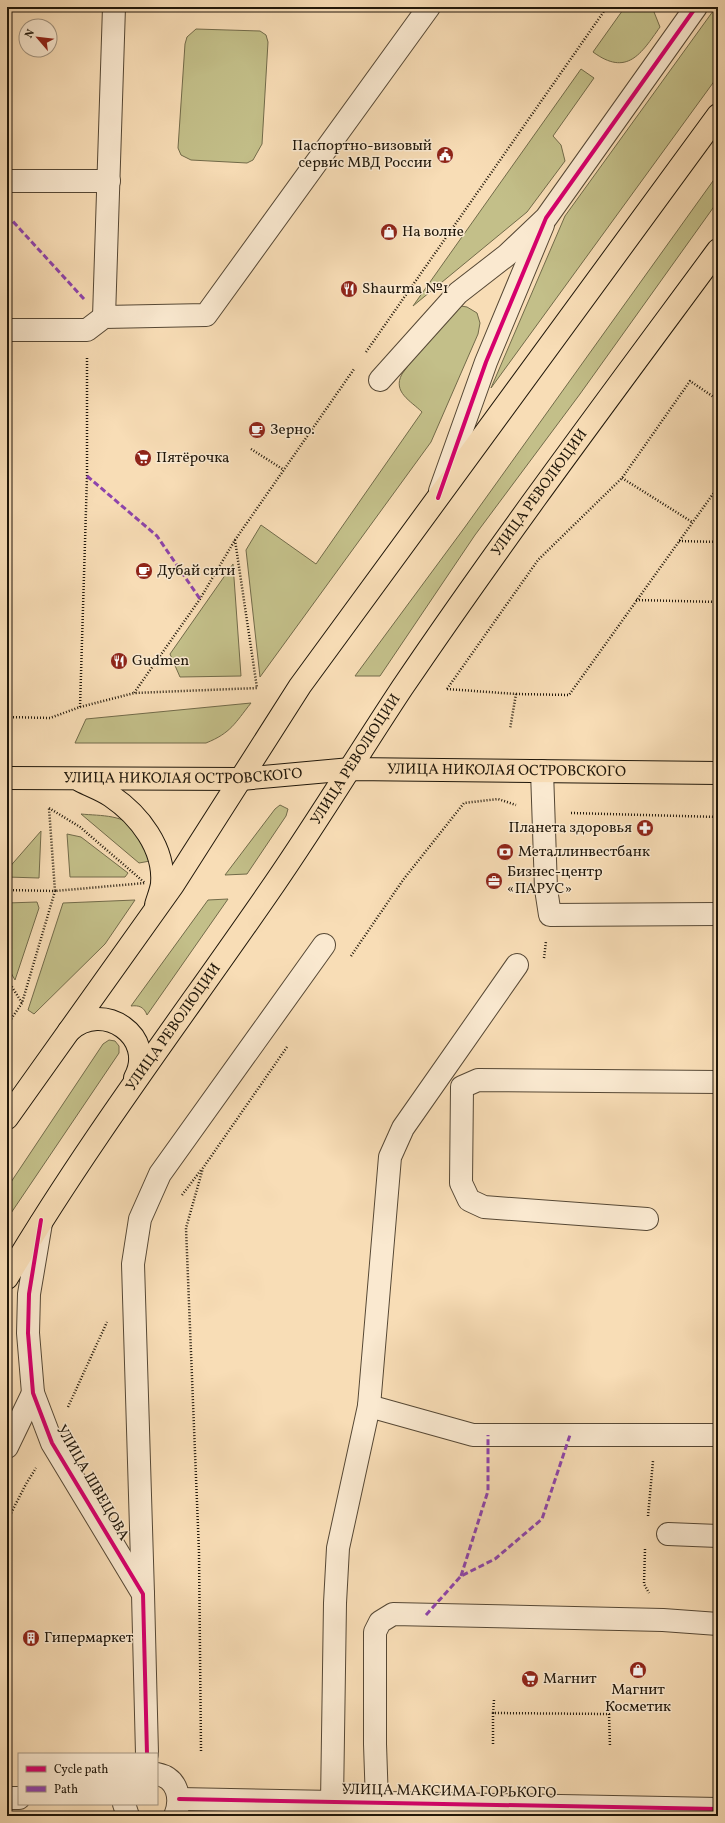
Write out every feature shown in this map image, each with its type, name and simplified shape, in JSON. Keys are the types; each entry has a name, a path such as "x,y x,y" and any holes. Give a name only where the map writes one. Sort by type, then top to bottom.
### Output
{"main road":[{"path":"7,1118 64,1035 173,884 300,686 718,114"},
{"name":"УЛИЦА РЕВОЛЮЦИИ","path":"7,1278 41,1220 132,1085 275,883 402,689 525,511 718,250"},
{"name":"УЛИЦА НИКОЛАЯ ОСТРОВСКОГО","path":"7,778 241,779 351,769 718,773"},
{"path":"76,779 111,796 135,815 151,839 159,858 162,884 154,911"},
{"path":"64,1035 74,1026 86,1020 99,1018 112,1020 123,1026 132,1036 138,1047 140,1060 138,1073 132,1085"}],"street":[{"path":"104,318 114,7"},
{"path":"7,330 87,330 104,318 206,315 429,7"},
{"path":"380,380 458,293 507,254 546,218 696,7"},
{"path":"7,181 109,181"},
{"path":"438,498 486,362 546,218"},
{"path":"542,771 546,889 550,915 718,914"},
{"path":"143,1594 133,1264 140,1219 160,1174 324,944"},
{"path":"332,1802 335,1603 338,1548 369,1406 390,1157 404,1128 517,965"},
{"path":"647,1219 484,1207 469,1200 461,1183 462,1087 478,1080 718,1082"},
{"name":"УЛИЦА ШВЕЦОВА","path":"41,1220 29,1294 28,1333 33,1393 52,1443 143,1594 147,1753"},
{"path":"7,1447 33,1393"},
{"path":"369,1406 473,1435 718,1435"},
{"path":"668,1534 718,1536"},
{"path":"377,1803 375,1744 375,1632 380,1622 393,1614 663,1620 718,1624"},
{"path":"158,1774 167,1778 177,1791 177,1808"},
{"path":"7,1798 18,1798"},
{"name":"УЛИЦА МАКСИМА ГОРЬКОГО","path":"177,1808 332,1802 718,1809"},
{"path":"124,1805 128,1816"}],"path":[{"path":"365,354 606,7"},
{"path":"134,692 200,600 235,540 356,366"},
{"path":"718,400 690,381 622,478 538,560 447,689 516,694 569,695 718,487"},
{"path":"251,450 284,470"},
{"path":"622,478 692,522"},
{"path":"7,717 50,718 80,707 134,692 257,688 235,540"},
{"path":"678,541 718,542"},
{"path":"636,600 718,602"},
{"path":"80,707 81,660"},
{"path":"510,729 516,694"},
{"path":"7,890 55,891 145,883 80,827 49,808 55,891 22,1003 7,1025"},
{"path":"349,959 403,880"},
{"path":"7,980 22,1003"},
{"path":"179,1200 289,1044"},
{"path":"201,1751 199,1552 186,1228 203,1168"},
{"path":"7,1521 26,1484 52,1443 107,1321"},
{"path":"494,1700 494,1746"},
{"path":"493,1713 609,1714 610,1747"}],"shaded area":[{"path":"625,7 652,7 660,27 646,46 632,59 624,62 615,62 605,59 593,52"},
{"path":"716,7 718,7 718,76 491,388 565,216"},
{"path":"196,29 260,31 266,35 268,42 262,144 253,160 247,163 191,160 181,155 178,148 185,44 187,37"},
{"path":"581,69 594,78 553,136 561,145 565,161 527,212 413,306"},
{"path":"718,174 718,201 580,394 475,535 380,676 355,676 465,527"},
{"path":"461,306 467,307 477,313 480,323 478,334 431,442 260,677 246,550 261,525 316,564 422,412 404,396 401,391 399,386 402,374 435,329"},
{"path":"233,564 241,676 180,677 170,654"},
{"path":"251,703 232,727 206,743 75,743 86,719"},
{"path":"280,805 288,809 286,816 247,874 225,875 275,809"},
{"path":"81,814 112,817 127,822 133,826 143,838 150,861 139,863"},
{"path":"41,831 39,878 7,877 7,870"},
{"path":"67,834 81,837 128,873 125,877 70,877"},
{"path":"228,899 147,1015 141,1007 131,1006 208,900"},
{"path":"135,900 105,944 34,1014 28,1010 63,903"},
{"path":"37,902 39,908 15,980 7,966 7,903"},
{"path":"109,1040 115,1041 119,1046 119,1053 7,1219 7,1188 103,1044"}],"marked path":[{"path":"7,215 84,299"},
{"path":"87,476 157,536 200,599"},
{"path":"461,1576 488,1491 488,1435"},
{"path":"426,1615 461,1576 495,1559 542,1519 570,1435"}],"cycle path":[{"path":"438,498 486,362 546,218 696,7"},
{"path":"41,1220 29,1294 28,1333 33,1393 52,1443 143,1594 147,1753"},
{"path":"179,1799 718,1809"}],"place":[{"name":"Паспортно-визовый сервис МВД России","path":"445,155"},
{"name":"На волне","path":"389,232"},
{"name":"Shaurma №1","path":"349,289"},
{"name":"Зерно.","path":"257,430"},
{"name":"Пятёрочка","path":"143,458"},
{"name":"Дубай сити","path":"144,571"},
{"name":"Gudmen","path":"119,661"},
{"name":"Планета здоровья","path":"645,828"},
{"name":"Металлинвестбанк","path":"505,852"},
{"name":"Бизнес-центр «ПАРУС»","path":"494,881"},
{"name":"Гипермаркет","path":"31,1638"},
{"name":"Магнит Косметик","path":"638,1670"},
{"name":"Магнит","path":"530,1679"}]}
